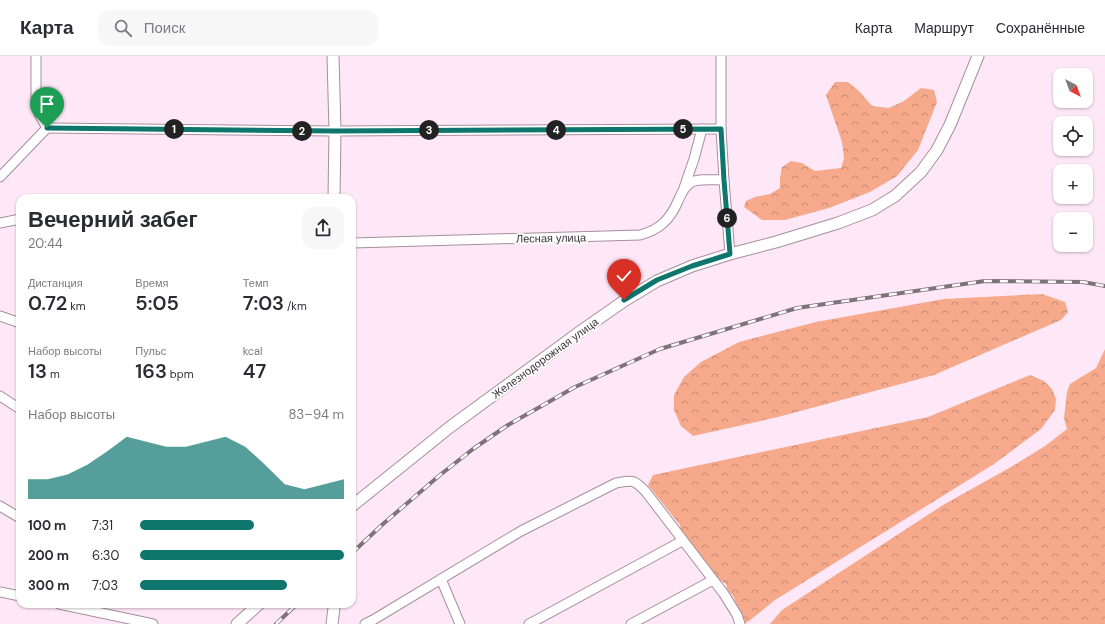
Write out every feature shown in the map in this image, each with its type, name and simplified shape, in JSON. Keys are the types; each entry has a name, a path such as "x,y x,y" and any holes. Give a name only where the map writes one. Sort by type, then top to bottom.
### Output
{"street":[{"path":"36,56 36,98 39,114 47,128"},
{"path":"333,56 335,131 334,194"},
{"path":"721,56 721,129 730,254"},
{"name":"Железнодорожная улица","path":"356,503 450,427 624,300 657,280 692,266 730,254 838,223 872,210 895,196 921,172 937,150 950,125 978,56"},
{"path":"0,177 47,128 335,131 721,129"},
{"name":"Лесная улица","path":"356,243 640,236 655,230 667,220 675,209 694,159 702,129"},
{"path":"683,190 691,182 702,180 724,180"},
{"path":"0,222 16,220"},
{"path":"0,316 16,322"},
{"path":"0,396 16,406"},
{"path":"371,623 521,531 616,482 630,480 638,484 646,492 724,594 737,615 740,624"},
{"path":"0,506 16,516"},
{"path":"529,624 682,541"},
{"path":"441,579 460,624"},
{"path":"631,624 713,580"},
{"path":"0,592 16,595"},
{"path":"78,608 153,624"},
{"path":"237,624 255,608"},
{"path":"332,624 334,608"}],"green space":[{"path":"835,82 848,82 860,92 872,106 889,108 904,101 921,88 934,90 937,102 918,150 897,176 870,192 829,208 785,220 762,220 744,207 746,201 755,197 770,194 780,188 782,167 791,161 802,163 815,171 841,168 844,158 842,142 826,95"},
{"path":"1042,294 1065,302 1068,312 1061,320 934,375 778,417 693,436 681,426 674,410 674,395 684,377 701,362 739,342 816,322 944,299"},
{"path":"1105,349 1105,624 770,624 782,610 943,505 1045,446 1067,429 1064,418 1067,392 1070,384 1096,368"},
{"path":"1030,375 1044,381 1052,389 1056,399 1055,410 1041,429 994,464 775,600 745,623 733,596 727,589 726,584 711,574 681,533 680,525 648,485 653,475 928,417"}],"railway":[{"path":"356,549 440,475 473,449 508,425 575,387 660,349 797,308 985,281 1083,282 1105,286"},
{"path":"276,624 293,608"}],"route":[{"path":"47,128 335,131 721,129 730,254 692,266 657,280 624,300"}]}
